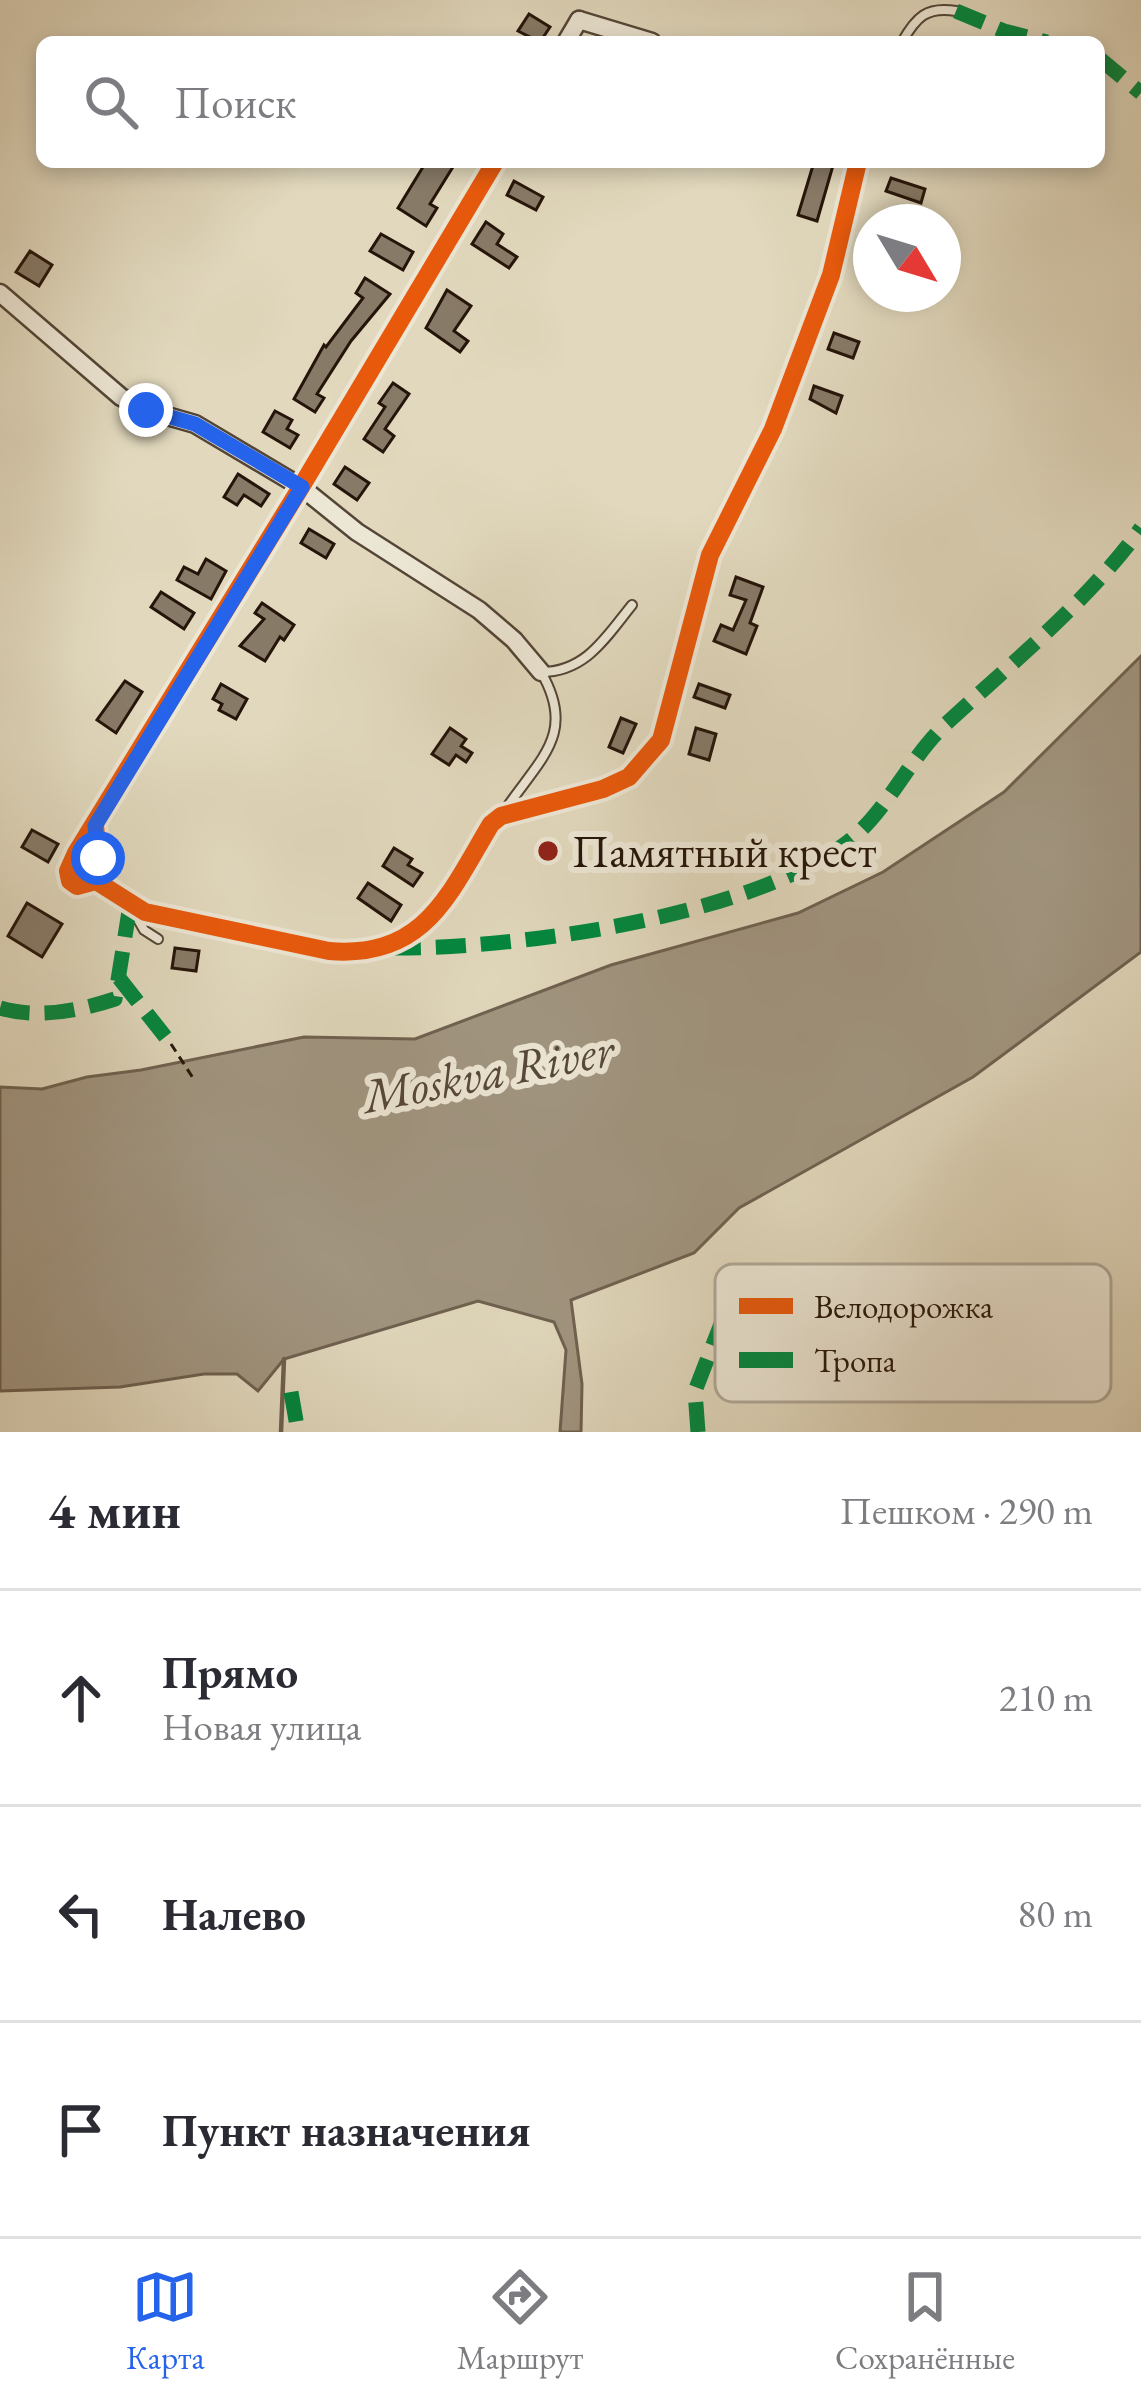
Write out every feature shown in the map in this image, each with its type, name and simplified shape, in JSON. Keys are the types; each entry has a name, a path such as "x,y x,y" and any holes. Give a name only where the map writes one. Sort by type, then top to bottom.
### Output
{"street":[{"path":"570,36 579,20 572,0"},
{"path":"579,20 632,36"},
{"path":"95,826 100,872 89,886 77,886 68,871 95,826 302,487 491,168"},
{"path":"96,881 130,905 329,951 358,953 381,948 424,923 449,898 491,824 501,816 603,789 629,777 661,740 710,556 773,429 832,275 857,168"},
{"path":"0,293 122,397 146,410 195,424 302,487 357,532 478,610 542,672"}],"lane":[{"path":"906,36 924,12 956,11"},
{"path":"501,816 556,734 555,695 542,672 564,672 579,665 632,605"},
{"path":"130,905 144,930 158,939"}],"path":[{"path":"172,1044 193,1078"}],"water":[{"name":"Moskva River","path":"1141,656 1141,952 973,1077 739,1208 694,1253 571,1300 582,1384 581,1432 560,1432 566,1350 554,1322 478,1301 284,1359 258,1391 237,1374 204,1374 120,1387 0,1391 0,1087 42,1089 304,1037 415,1039 611,965 798,913 883,872 1004,792"}],"building":[{"path":"529,14 550,27 544,36 518,31"},
{"path":"422,168 452,168 430,204 437,208 426,226 398,208"},
{"path":"812,168 832,168 817,221 798,215"},
{"path":"891,178 925,189 921,203 886,191"},
{"path":"514,181 543,197 536,210 507,195"},
{"path":"486,222 503,234 497,244 517,257 509,268 472,244"},
{"path":"381,234 413,252 403,270 370,251"},
{"path":"30,251 52,265 39,286 16,272"},
{"path":"365,278 390,294 351,341 317,394 324,398 315,412 294,399 324,345 363,298 356,293"},
{"path":"447,290 471,306 454,331 468,341 460,352 426,328"},
{"path":"834,333 859,342 853,358 828,349"},
{"path":"393,383 409,394 385,429 394,436 383,452 364,439 385,407 379,403"},
{"path":"814,386 842,396 836,413 810,399"},
{"path":"275,411 292,420 287,429 298,435 290,448 263,432"},
{"path":"345,467 369,483 357,500 334,484"},
{"path":"238,474 269,494 261,506 244,495 237,505 224,497"},
{"path":"309,529 334,544 326,558 301,543"},
{"path":"206,559 226,571 211,599 177,580 184,567 198,574"},
{"path":"736,577 763,587 750,623 757,626 746,654 714,641 721,625 733,630 746,600 730,595"},
{"path":"161,592 194,613 184,629 151,607"},
{"path":"262,603 294,625 265,661 240,646 264,619 255,613"},
{"path":"125,681 142,692 116,733 97,720"},
{"path":"221,684 247,699 236,719 219,710 222,704 213,699"},
{"path":"699,684 730,695 725,708 694,697"},
{"path":"621,718 636,724 623,753 609,747"},
{"path":"450,728 466,739 461,746 472,753 466,762 456,755 449,765 432,754"},
{"path":"696,728 716,734 709,760 689,754"},
{"path":"32,830 58,844 48,862 22,847"},
{"path":"394,848 412,859 408,865 422,873 413,886 383,866"},
{"path":"368,883 401,905 391,921 358,898"},
{"path":"27,903 62,924 42,957 8,936"},
{"path":"175,948 199,951 196,971 172,968"}],"waterway":[{"path":"281,1432 284,1359"}],"marked path":[{"path":"956,11 1024,36"},
{"path":"1105,63 1141,93"},
{"path":"391,948 499,943 624,924 745,893 797,872 857,834 934,737 1074,605 1141,528"},
{"path":"0,1008 58,1012 115,999 130,905"},
{"path":"119,978 171,1044"},
{"path":"698,1432 695,1391 715,1339"},
{"path":"291,1392 298,1432"}],"cycle path":[{"path":"95,826 100,871 96,881 77,886 68,871 76,853 491,168"},
{"path":"96,881 145,912 329,951 362,951 389,944 430,917 501,816 603,789 629,777 661,740 710,555 773,429 831,275 857,168"}],"place":[{"name":"Памятный крест","path":"548,851"}],"route":[{"path":"98,858 95,826 302,487 195,424 146,410"}]}
